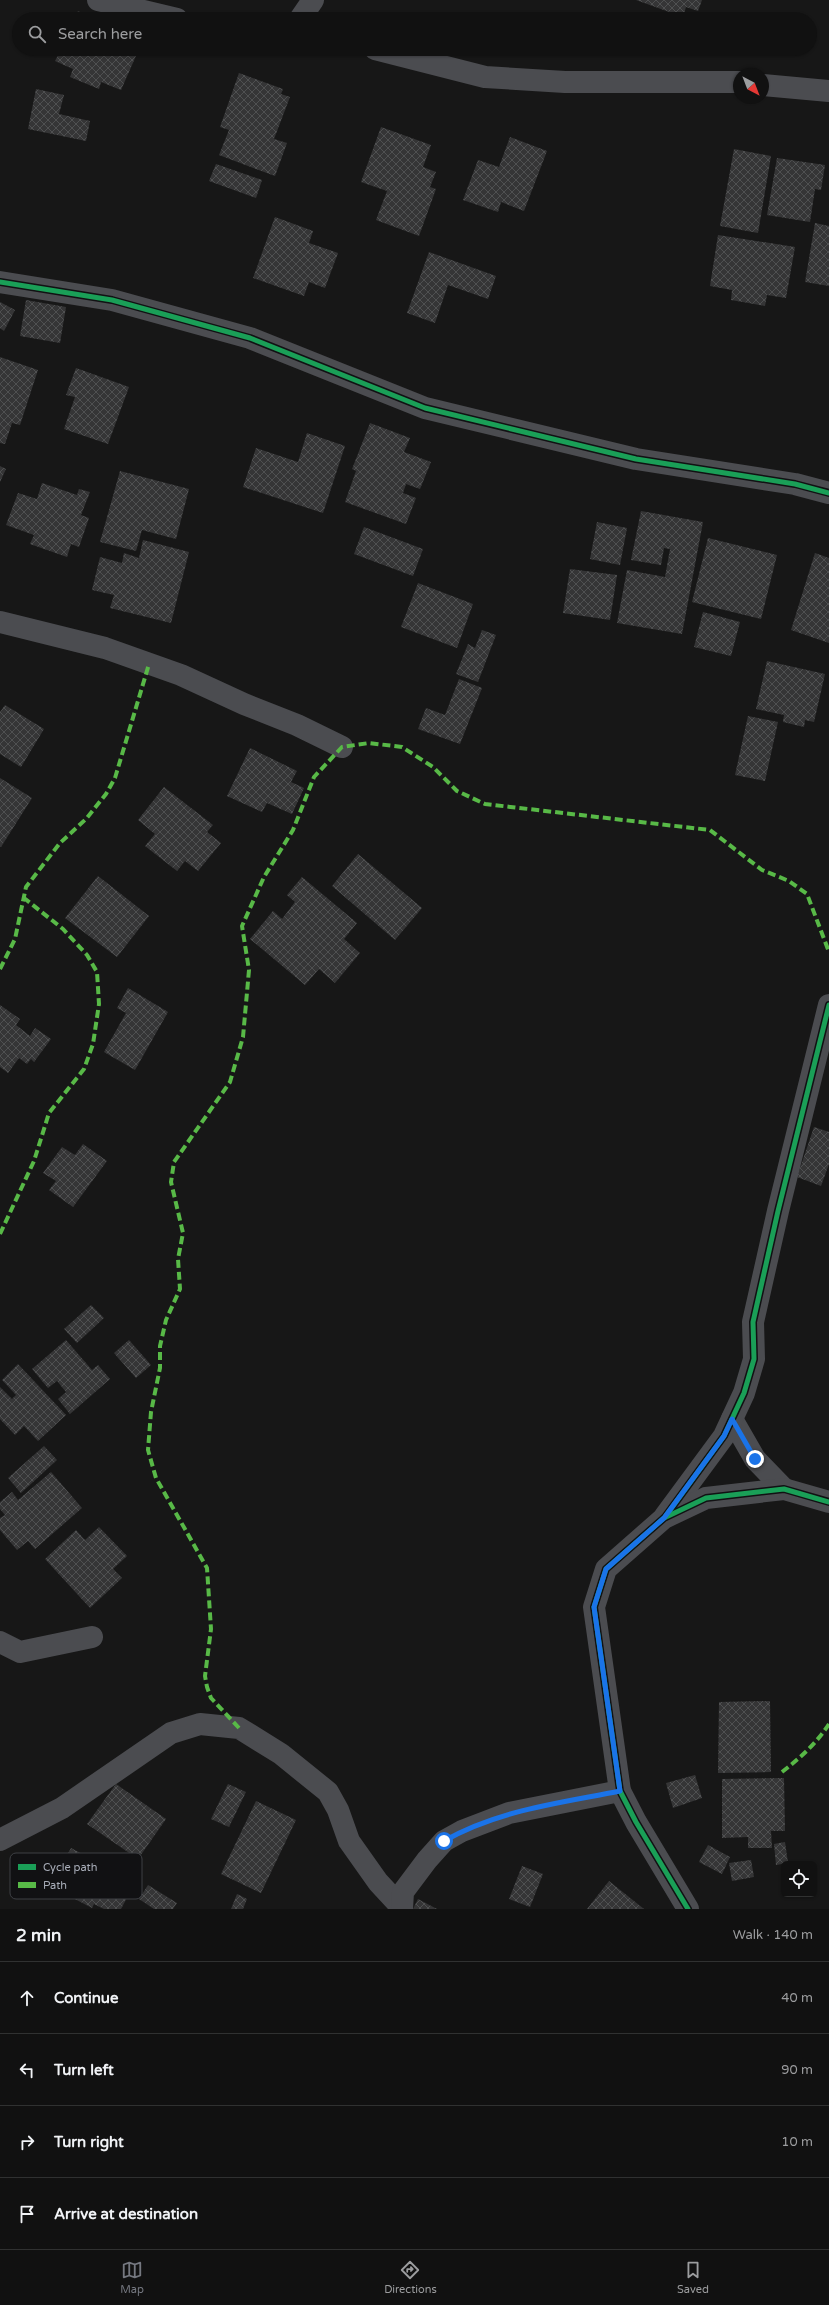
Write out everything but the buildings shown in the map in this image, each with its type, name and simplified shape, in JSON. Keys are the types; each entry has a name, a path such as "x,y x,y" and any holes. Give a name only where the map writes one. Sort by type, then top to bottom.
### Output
{"street":[{"path":"98,0 148,12"},
{"path":"305,12 313,0"},
{"path":"402,56 485,77 565,82 733,82"},
{"path":"769,85 829,90"},
{"path":"0,282 112,300 250,338 426,408 636,459 795,484 829,492"},
{"path":"0,622 105,648 181,675 244,704 297,725 342,747"},
{"path":"688,1909 620,1791 594,1607 606,1569 664,1518 724,1436 744,1393 754,1359 753,1322 778,1211 829,1005"},
{"path":"732,1419 755,1459 784,1489"},
{"path":"664,1518 706,1498 784,1489 829,1502"},
{"path":"0,1642 20,1652 92,1637"},
{"path":"0,1840 62,1808 171,1733 200,1724 239,1728 281,1754 328,1792 338,1810 349,1841 378,1882 402,1908"},
{"path":"402,1908 403,1892 427,1860 444,1841 462,1831 509,1813 620,1791"}],"marked path":[{"path":"0,969 15,939 26,887 60,843 86,819 106,794 115,778 149,664"},
{"path":"239,1728 211,1698 207,1687 205,1676 211,1629 207,1568 156,1478 148,1450 151,1412 160,1368 160,1346 166,1320 180,1289 178,1259 183,1233 171,1182 174,1162 230,1082 243,1037 249,970 242,926 264,877 293,830 314,777 342,747 369,743 402,747 433,767 457,791 485,804 710,830 762,870 789,881 807,894 829,952"},
{"path":"0,1234 34,1161 49,1113 84,1069 93,1044 99,1004 97,972 87,955 63,929 24,898"},
{"path":"782,1772 819,1738 829,1724"}],"cycle path":[{"path":"0,282 112,300 250,338 425,408 636,459 795,484 829,493"},
{"path":"665,1517 724,1436 744,1393 754,1359 753,1322 778,1211 829,1005"},
{"path":"688,1909 636,1822 620,1791 594,1607 606,1569 664,1518 706,1498 784,1489 829,1502"}],"route":[{"path":"444,1841 462,1831 509,1813 620,1791 594,1607 606,1569 664,1518 724,1436 732,1419 755,1459"}]}
